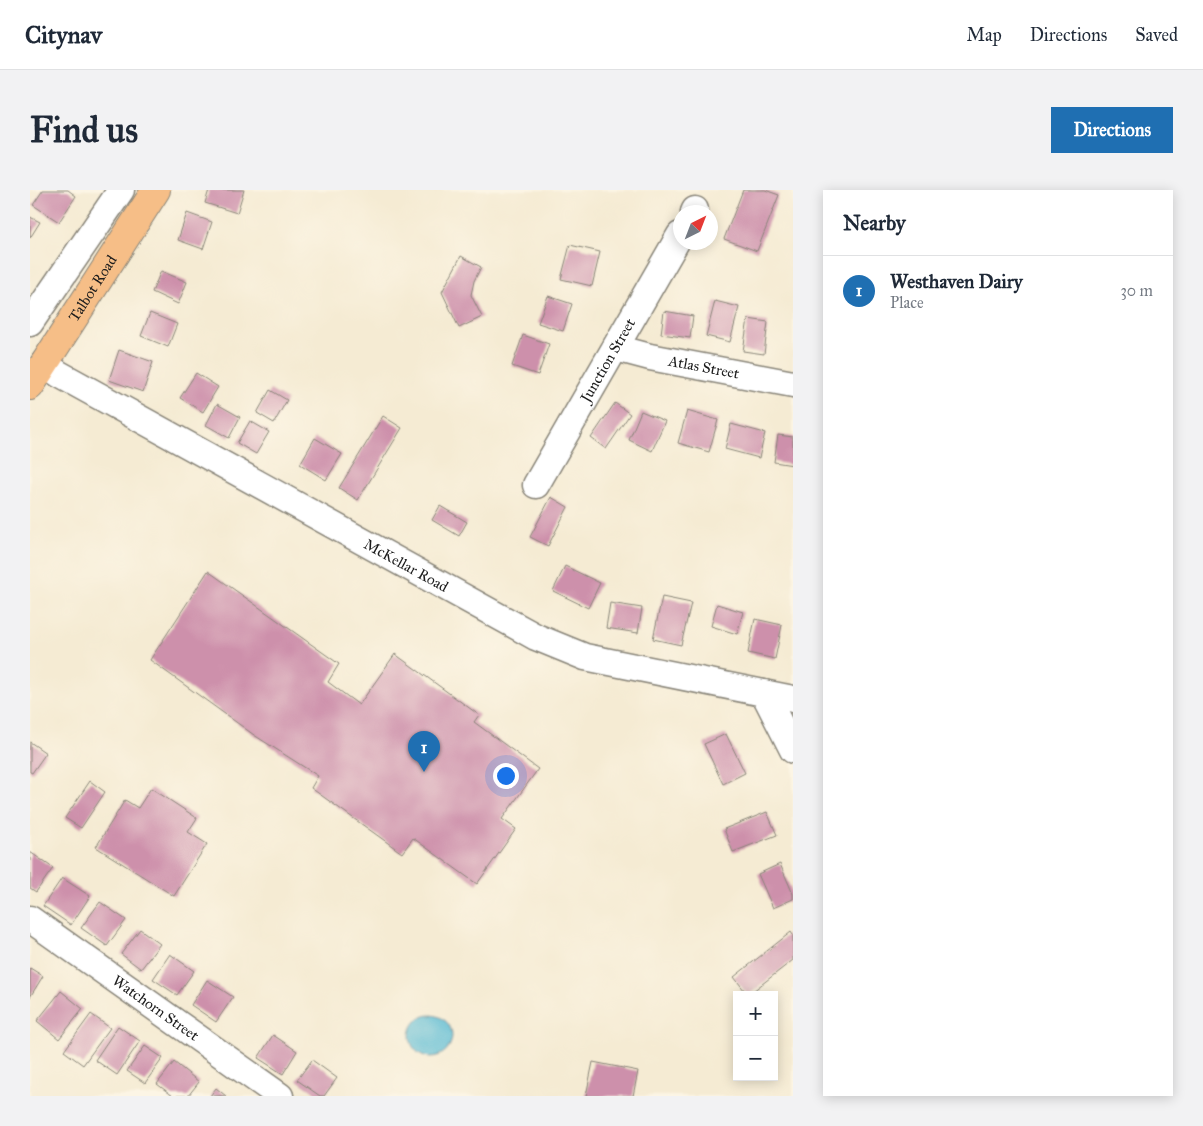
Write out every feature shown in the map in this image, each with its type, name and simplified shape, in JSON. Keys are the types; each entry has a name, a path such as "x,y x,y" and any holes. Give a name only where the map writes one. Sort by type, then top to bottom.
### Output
{"main road":[{"name":"Talbot Road","path":"30,386 156,190"}],"street":[{"path":"30,323 120,190"},
{"name":"Junction Street","path":"536,486 673,247"},
{"name":"Atlas Street","path":"616,348 650,357 793,384"},
{"name":"McKellar Road","path":"44,363 59,374 536,638 585,657 793,699"},
{"path":"764,693 793,750"},
{"name":"Watchorn Street","path":"30,919 280,1096"}],"water":[{"path":"435,1015 443,1018 449,1024 452,1036 449,1048 443,1054 427,1057 419,1054 413,1048 410,1032 413,1024 419,1018"}],"building":[{"path":"43,190 68,190 76,196 59,222 33,205"},
{"path":"209,190 244,190 237,213 205,203"},
{"path":"743,190 765,190 779,195 757,251 724,239"},
{"path":"187,213 212,222 203,249 178,240"},
{"path":"30,217 40,222 30,238"},
{"path":"570,245 600,252 592,286 561,279"},
{"path":"461,256 481,267 474,281 471,295 482,317 459,328 442,292"},
{"path":"161,271 187,282 178,304 152,292"},
{"path":"548,296 572,304 563,331 538,323"},
{"path":"715,301 739,307 730,342 706,336"},
{"path":"664,311 693,316 690,338 661,334"},
{"path":"150,313 177,324 168,347 141,336"},
{"path":"748,319 768,322 764,354 743,351"},
{"path":"523,335 549,344 538,375 512,366"},
{"path":"119,350 153,362 143,392 109,380"},
{"path":"196,373 218,387 203,412 180,398"},
{"path":"270,390 287,400 274,423 257,413"},
{"path":"615,403 630,414 606,449 591,438"},
{"path":"217,404 240,417 229,438 206,425"},
{"path":"641,411 665,421 652,451 629,440"},
{"path":"687,411 718,420 709,452 678,443"},
{"path":"383,416 402,428 358,500 339,488"},
{"path":"250,421 269,432 256,454 237,443"},
{"path":"731,424 765,433 759,458 725,449"},
{"path":"778,435 793,437 793,465 774,462"},
{"path":"315,438 342,454 326,480 300,464"},
{"path":"551,497 568,507 548,546 530,537"},
{"path":"440,506 467,522 459,536 432,520"},
{"path":"565,566 600,583 588,608 553,591"},
{"path":"208,571 339,664 328,682 359,705 395,654 479,715 474,722 538,769 502,819 516,829 477,884 413,838 402,853 311,788 318,776 254,735 150,660"},
{"path":"662,597 691,603 681,645 653,639"},
{"path":"610,603 642,608 638,633 606,628"},
{"path":"717,604 743,612 737,634 711,626"},
{"path":"755,619 782,625 775,659 748,653"},
{"path":"726,734 745,773 723,784 704,744"},
{"path":"30,742 46,753 32,773 30,772"},
{"path":"90,781 105,792 81,828 65,818"},
{"path":"151,788 197,818 188,832 207,844 174,896 96,847 125,800 138,808"},
{"path":"767,812 777,835 733,852 724,829"},
{"path":"30,852 53,868 36,892 30,888"},
{"path":"780,864 793,894 793,899 773,908 758,874"},
{"path":"62,878 90,896 71,925 43,906"},
{"path":"100,902 126,920 107,946 81,928"},
{"path":"140,929 160,944 141,969 121,954"},
{"path":"791,932 793,935 793,960 753,991 745,991 734,977"},
{"path":"170,954 194,971 177,995 153,979"},
{"path":"30,968 43,976 30,997"},
{"path":"207,980 233,997 216,1022 191,1005"},
{"path":"61,991 83,1009 59,1039 37,1021"},
{"path":"91,1014 110,1028 83,1065 64,1051"},
{"path":"118,1026 140,1041 117,1075 95,1060"},
{"path":"273,1035 297,1051 283,1074 258,1058"},
{"path":"145,1046 163,1058 145,1083 127,1071"},
{"path":"312,1060 337,1078 324,1096 320,1096 297,1080"},
{"path":"174,1062 199,1082 188,1096 173,1096 157,1084"},
{"path":"593,1062 638,1071 633,1096 586,1096"},
{"path":"216,1088 226,1096 210,1096"}],"place":[{"name":"Westhaven Dairy","path":"424,772"}]}
